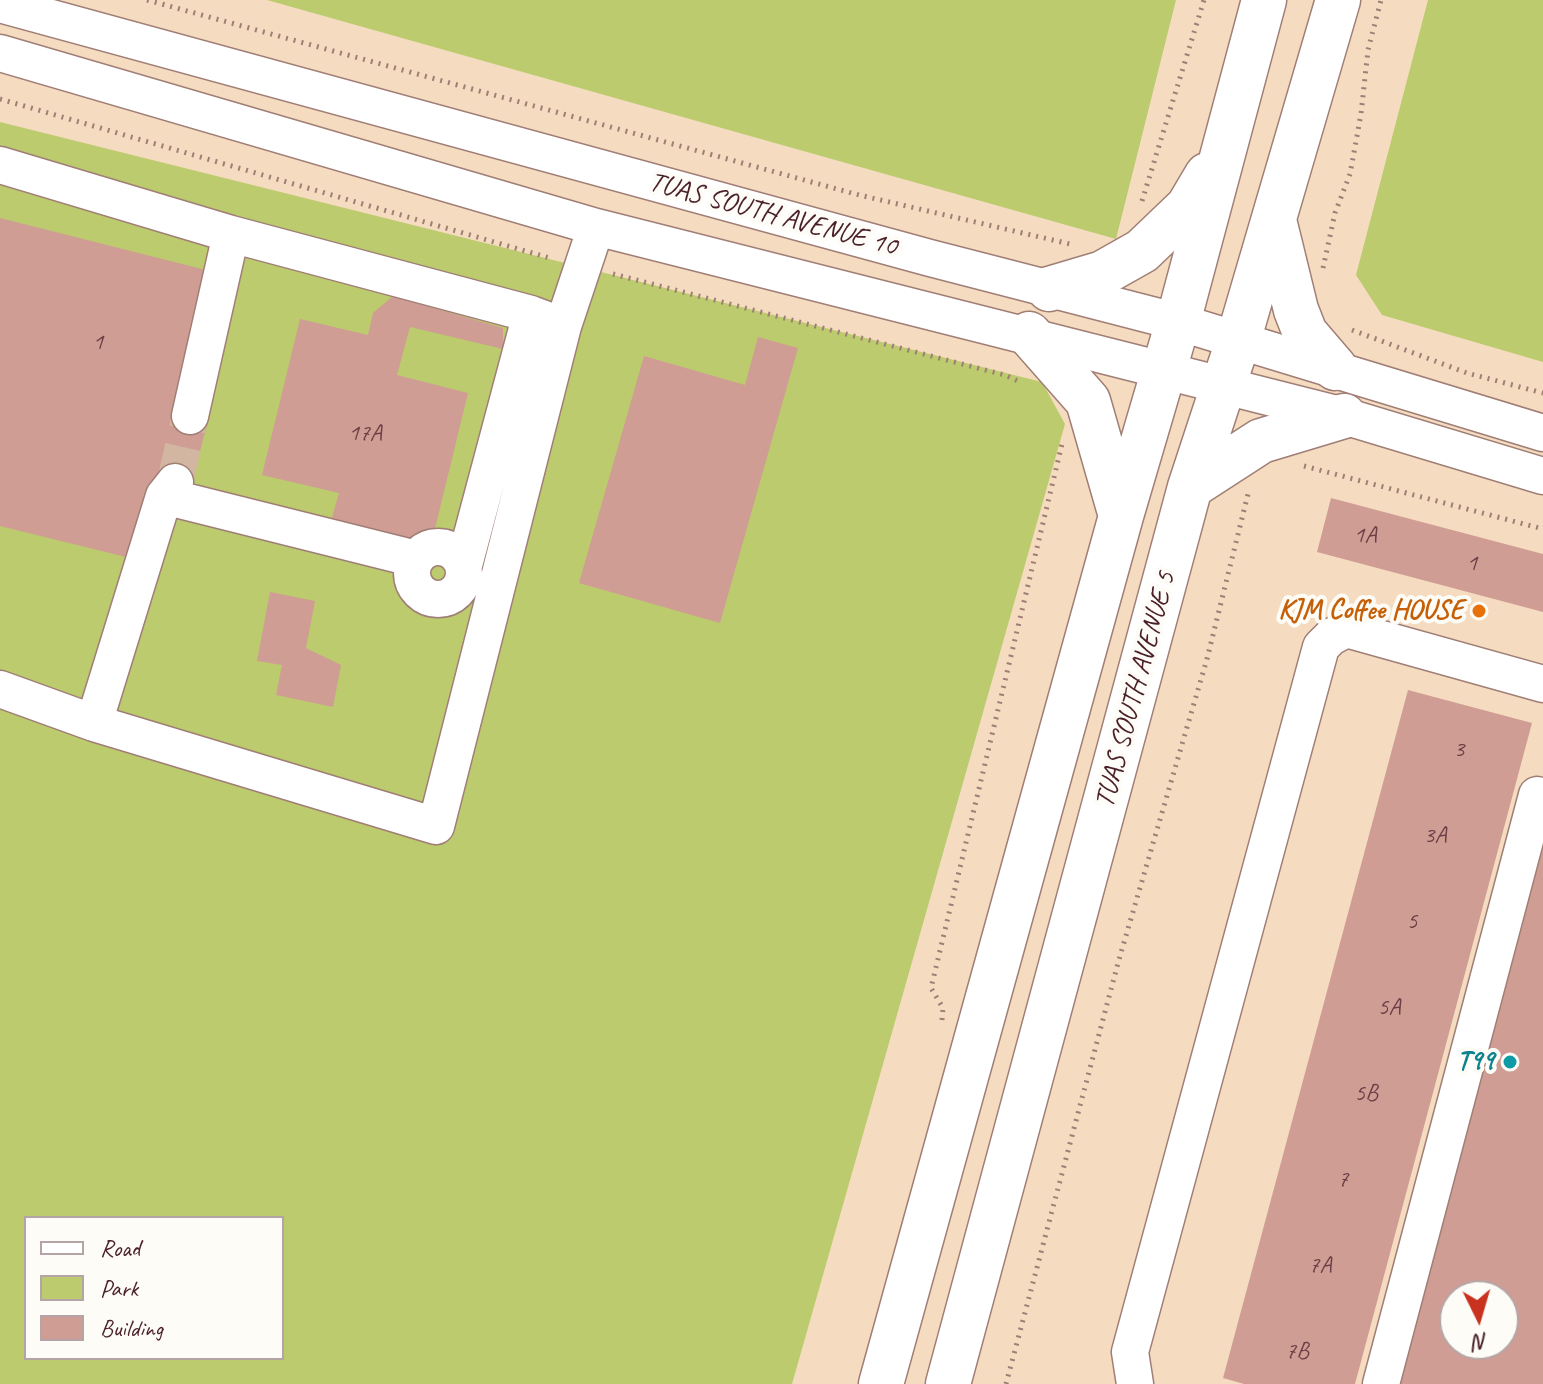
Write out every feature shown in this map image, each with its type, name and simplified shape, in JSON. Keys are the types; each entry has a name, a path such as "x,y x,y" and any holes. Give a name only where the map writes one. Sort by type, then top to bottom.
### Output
{"main road":[{"path":"881,1384 1121,516 1178,322 1264,0"},
{"name":"TUAS SOUTH AVENUE 5","path":"948,1384 1190,487 1225,385 1338,0"},
{"path":"1049,289 1103,273 1142,251 1188,207 1223,150"},
{"path":"1274,218 1296,310 1305,333 1338,347"},
{"path":"1029,334 1071,377 1088,401 1121,516"},
{"path":"1190,487 1261,441 1344,416"}],"street":[{"name":"TUAS SOUTH AVENUE 10","path":"0,4 1178,322 1238,341 1338,347 1543,433"},
{"name":"TUAS SOUTH AVENUE 10","path":"0,53 596,227 1344,416 1543,476"},
{"path":"0,165 231,234 547,320"},
{"path":"94,723 169,489 416,559 413,581 419,591 441,599 458,580 547,320 583,266 596,227"},
{"path":"190,416 231,234"},
{"path":"0,689 94,723 436,826 490,614 547,320"},
{"path":"458,580 490,614"},
{"path":"1135,1384 1130,1352 1321,647 1346,629 1543,684"},
{"path":"1381,1384 1537,795"}],"path":[{"path":"147,0 859,195 1081,244"},
{"path":"1141,205 1204,0"},
{"path":"1321,280 1335,213 1350,174 1368,50 1381,0"},
{"path":"0,99 237,164 535,256 1005,375 1018,380 1028,390"},
{"path":"1338,347 1467,373 1543,393"},
{"path":"938,1034 943,1008 931,988 1064,436"},
{"path":"1299,465 1543,529"},
{"path":"1006,1384 1118,963 1207,659 1250,488"}],"green space":[{"path":"267,0 1176,0 1116,239"},
{"path":"1428,0 1543,0 1543,362 1382,315 1356,275"},
{"path":"0,122 1042,382 1065,424 792,1384 0,1384"}],"building":[{"path":"0,218 214,272 178,413 208,421 191,485 138,560 0,526"},
{"path":"393,296 503,328 503,349 410,327 397,375 468,393 431,545 331,521 339,493 262,475 300,319 368,335 373,313"},
{"path":"758,337 798,348 720,623 579,583 644,356 745,385"},
{"path":"1331,498 1543,554 1543,612 1317,552"},
{"path":"270,592 315,601 306,648 341,665 333,707 276,695 282,665 257,661"},
{"path":"1408,690 1532,723 1355,1384 1244,1384 1223,1378"},
{"name":"T99","path":"1543,828 1543,1384 1391,1384"}],"tunnel":[{"path":"175,482 190,416"}],"place":[{"name":"KJM Coffee HOUSE","path":"1479,611"},
{"name":"T99","path":"1510,1062"}]}
